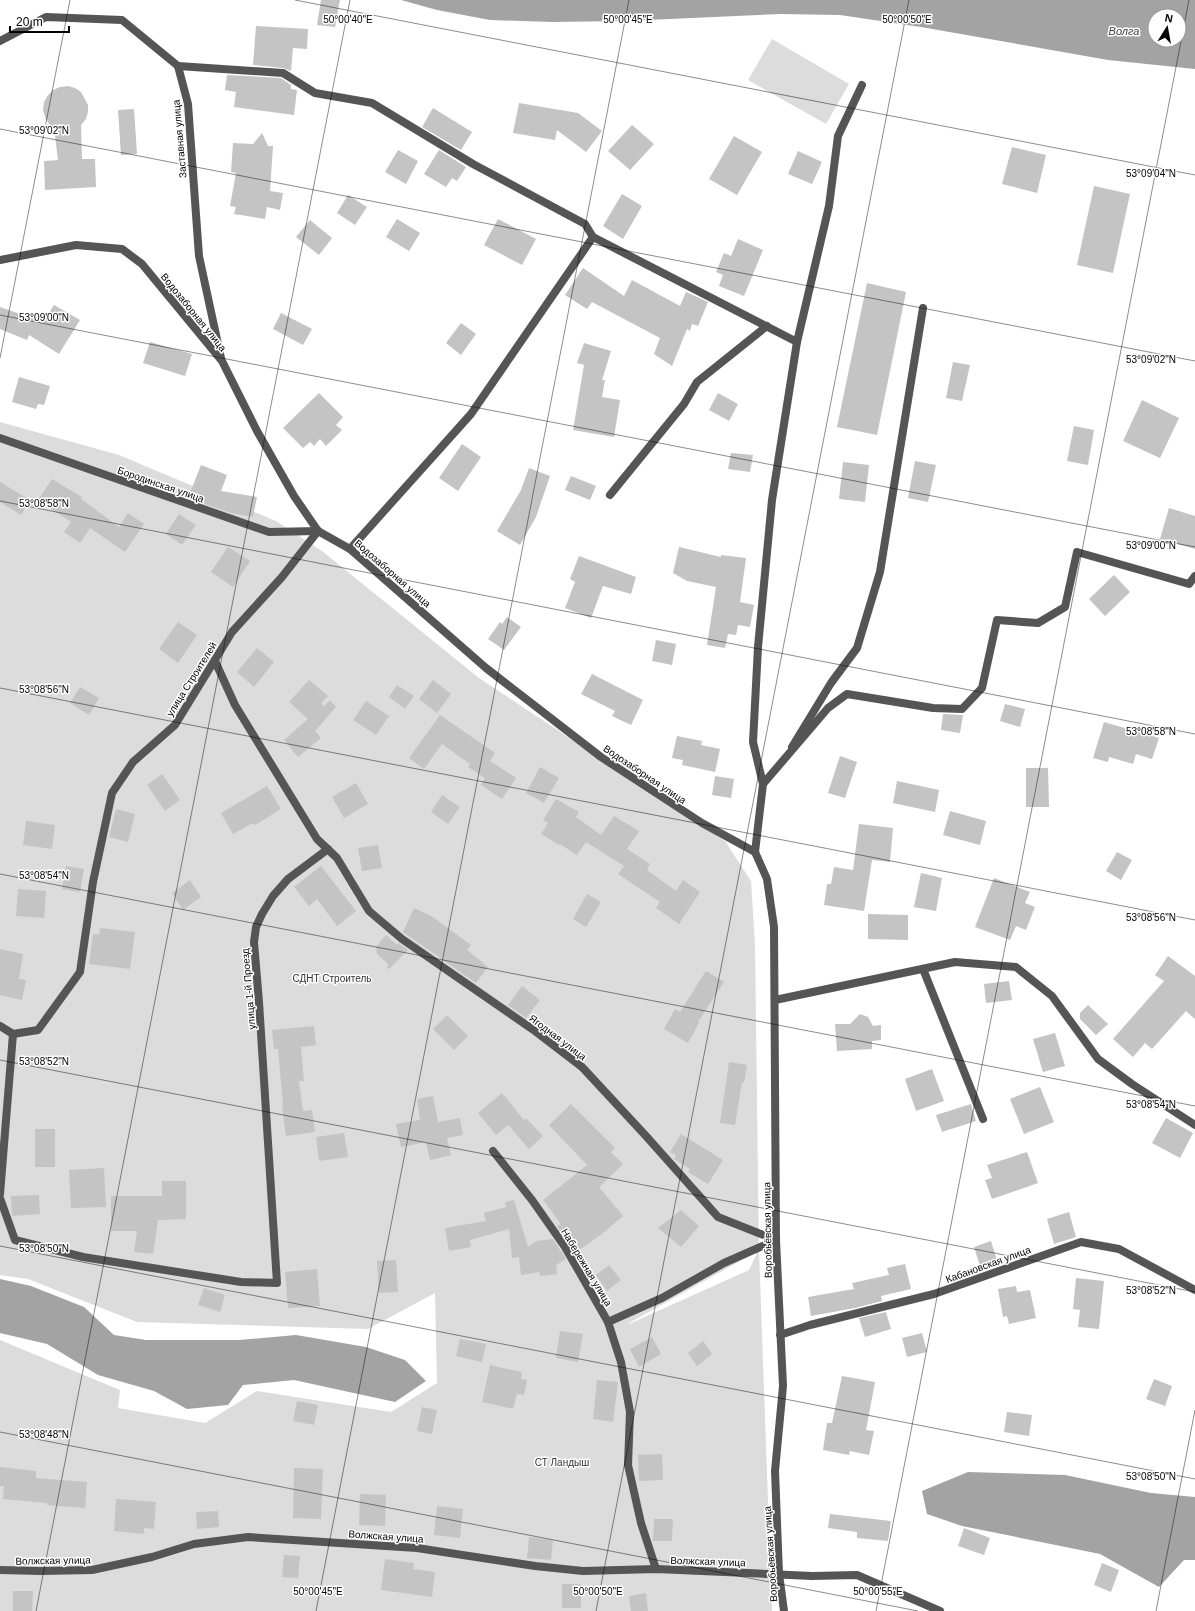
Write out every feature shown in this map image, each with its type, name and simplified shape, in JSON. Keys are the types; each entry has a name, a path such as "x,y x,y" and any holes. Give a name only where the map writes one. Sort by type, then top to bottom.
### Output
{"street":[{"path":"0,41 46,17 122,20 178,66 283,73 315,93 372,104 473,164 585,224 593,237 797,342"},
{"name":"Заставная улица","path":"178,66 188,104 199,256 222,361"},
{"path":"755,852 763,784 753,742 758,648 772,500 797,342 829,206 838,136 862,85"},
{"path":"350,549 471,414 593,237"},
{"name":"Водозаборная улица","path":"0,260 76,245 122,249 142,264 222,361 257,431 290,490 318,531 350,549 486,668 601,757 702,823 755,852"},
{"path":"784,759 831,683 857,648 880,572 923,308"},
{"path":"610,495 684,404 697,382 767,326"},
{"name":"Бородинская улица","path":"0,438 269,532 318,531"},
{"name":"улица Строителей","path":"13,1034 38,1030 80,972 93,882 112,793 133,762 175,725 232,632 282,577 318,531"},
{"path":"763,784 828,708 847,694 933,708 962,709 982,688 997,620 1038,623 1065,607 1077,552 1189,584 1195,576"},
{"path":"215,661 235,705 317,839 328,849"},
{"name":"Ягодная улица","path":"328,849 337,858 369,911 402,939 535,1031 582,1067 718,1217 776,1240"},
{"name":"улица 1-й Проезд","path":"0,1198 15,1240 83,1256 241,1282 277,1283 254,942 256,927 273,896 288,879 328,849"},
{"name":"Воробьёвская улица","path":"755,852 767,879 774,926 776,1240 783,1386 775,1471 776,1574 784,1611"},
{"path":"775,1000 955,962 1016,967 1052,996 1098,1059 1132,1084 1195,1125"},
{"path":"923,968 983,1119"},
{"path":"0,1026 13,1034 0,1194"},
{"name":"Набережная улица","path":"493,1151 532,1200 565,1247 608,1322 662,1298 724,1263 776,1240"},
{"name":"Кабановская улица","path":"780,1335 810,1325 934,1294 1081,1242 1119,1249 1195,1290"},
{"path":"608,1322 621,1362 630,1412 628,1465 642,1523 656,1569"},
{"name":"Волжская улица","path":"0,1570 92,1570 152,1557 194,1544 248,1538 417,1548 535,1566 583,1571 656,1569 776,1574"},
{"path":"776,1574 812,1576 857,1575 940,1611"}],"green space":[{"path":"772,39 849,84 826,124 748,80"},
{"name":"СДНТ Строитель","path":"0,422 119,455 276,521 322,551 479,678 725,841 751,881 755,945 759,1251 772,1611 0,1611 0,1340 120,1390 118,1408 205,1423 257,1391 391,1412 437,1383 435,1293 368,1329 137,1322 28,1279 0,1275","holes":["758,1251 749,1270 629,1324"]}],"water":[{"name":"Волга","path":"401,0 1195,0 1195,69 1108,60 921,27 840,15 781,14 625,21 552,22 490,20 437,10"},
{"path":"0,1279 31,1286 84,1307 114,1335 146,1340 239,1340 296,1335 366,1347 405,1360 426,1381 395,1402 294,1380 243,1385 228,1405 187,1409 154,1391 98,1375 47,1344 0,1333"},
{"path":"968,1472 1065,1475 1151,1493 1195,1497 1195,1560 1184,1560 1159,1587 1100,1554 962,1526 927,1514 922,1491"}],"building":[{"path":"321,0 340,0 335,27 317,25"},
{"path":"256,26 308,29 307,49 293,48 291,71 283,68 253,65"},
{"path":"227,75 281,78 291,85 291,89 297,90 294,115 234,107 236,92 225,90"},
{"path":"68,86 81,92 88,105 86,119 81,125 82,159 95,159 96,187 45,190 44,161 58,160 54,128 49,124 45,117 43,110 44,102 53,90"},
{"path":"519,103 578,113 602,131 586,152 557,130 555,140 513,133"},
{"path":"433,108 472,132 461,150 422,127"},
{"path":"134,109 137,154 121,155 118,110"},
{"path":"632,125 654,144 630,170 608,151"},
{"path":"262,133 268,146 273,146 270,191 283,193 280,210 267,207 265,219 234,214 236,207 230,206 236,173 231,172 233,143 253,144"},
{"path":"734,136 762,152 737,195 709,179"},
{"path":"1012,147 1046,155 1037,193 1002,184"},
{"path":"398,150 418,161 406,184 385,172"},
{"path":"439,150 466,167 457,181 452,178 446,187 424,174"},
{"path":"798,151 822,162 812,184 788,174"},
{"path":"1094,186 1130,194 1113,273 1077,265"},
{"path":"622,194 642,206 623,239 603,226"},
{"path":"348,195 367,207 355,225 337,213"},
{"path":"397,219 420,233 409,251 386,237"},
{"path":"498,219 536,239 522,265 484,245"},
{"path":"310,220 332,238 319,255 296,237"},
{"path":"738,239 763,250 744,296 719,286 723,275 716,272 724,253 731,256"},
{"path":"583,268 624,296 632,280 680,306 686,292 708,302 698,326 692,324 690,331 687,329 672,366 654,354 660,338 592,302 587,309 565,295"},
{"path":"867,283 906,292 877,435 837,427"},
{"path":"54,305 80,320 59,354 29,335 27,340 0,329 0,307 43,322"},
{"path":"281,313 312,329 303,345 273,329"},
{"path":"461,323 476,334 461,355 446,343"},
{"path":"150,342 192,354 185,376 143,363"},
{"path":"584,343 611,351 602,380 605,380 602,397 620,400 614,437 573,430 584,365 577,363"},
{"path":"953,362 970,365 962,401 946,398"},
{"path":"19,377 50,386 44,405 38,404 36,409 12,402"},
{"path":"319,393 343,417 336,425 342,430 326,446 320,439 314,446 310,442 303,448 283,428"},
{"path":"718,393 738,404 729,421 709,410"},
{"path":"1142,400 1179,418 1160,458 1123,441"},
{"path":"1074,426 1094,430 1088,465 1067,461"},
{"path":"462,444 481,457 458,491 439,478"},
{"path":"731,453 753,455 750,472 728,469"},
{"path":"915,461 936,465 928,502 908,498"},
{"path":"843,462 869,465 865,502 839,499"},
{"path":"201,465 227,475 221,491 257,497 253,517 231,513 188,498"},
{"path":"529,468 550,476 536,517 520,545 497,531 521,490"},
{"path":"571,476 596,486 590,500 565,490"},
{"path":"52,479 82,497 81,499 119,527 128,513 144,524 125,552 90,528 80,543 64,532 71,522 38,500"},
{"path":"0,482 30,500 21,515 0,502"},
{"path":"1169,508 1195,516 1195,549 1160,539"},
{"path":"179,514 196,525 182,545 166,534"},
{"path":"228,547 250,561 233,587 211,572"},
{"path":"679,547 721,557 721,555 746,558 740,602 754,605 750,627 738,625 736,635 728,634 725,648 707,645 716,587 687,581 673,573"},
{"path":"579,556 636,577 631,594 603,586 591,618 565,608 575,582 570,579"},
{"path":"1114,575 1130,592 1105,616 1089,599"},
{"path":"507,617 521,627 504,650 488,639 500,622 502,624"},
{"path":"178,622 197,635 178,663 159,649"},
{"path":"656,640 676,644 672,665 652,661"},
{"path":"257,648 274,662 254,687 237,672"},
{"path":"592,674 643,700 631,725 612,716 615,711 581,694"},
{"path":"309,680 328,696 321,703 324,706 330,700 336,707 315,731 321,738 298,757 284,740 308,719 289,702"},
{"path":"433,680 451,694 437,713 419,699"},
{"path":"397,685 414,696 405,709 389,697"},
{"path":"80,687 99,698 89,715 70,703"},
{"path":"366,701 389,716 376,735 353,720"},
{"path":"1005,704 1025,709 1020,727 1000,721"},
{"path":"943,714 963,715 960,733 941,730"},
{"path":"440,715 495,753 490,761 516,778 502,799 481,785 485,778 468,767 470,764 442,744 424,769 409,758"},
{"path":"1104,722 1159,738 1152,759 1136,754 1133,764 1109,757 1108,762 1093,758"},
{"path":"677,736 702,741 701,745 720,749 715,772 682,765 683,760 672,758"},
{"path":"840,756 857,762 845,798 828,793"},
{"path":"540,767 559,778 544,803 526,793"},
{"path":"1026,768 1048,768 1049,807 1026,807"},
{"path":"162,774 180,800 165,811 147,785"},
{"path":"715,776 734,779 731,798 712,795"},
{"path":"897,781 939,790 935,812 893,803"},
{"path":"356,783 368,804 344,818 332,797"},
{"path":"267,786 281,809 255,825 253,823 233,834 221,813"},
{"path":"442,795 460,807 448,824 431,812"},
{"path":"556,799 579,812 576,817 601,835 614,816 639,831 627,849 650,864 647,870 676,891 683,880 700,892 679,924 656,908 660,902 618,874 624,866 586,842 577,855 541,834 548,823 543,820"},
{"path":"116,809 135,814 128,842 109,837"},
{"path":"950,811 986,821 980,845 943,835"},
{"path":"26,821 55,825 52,849 23,845"},
{"path":"859,824 893,828 890,862 872,860 864,911 824,905 827,884 831,884 834,867 853,870"},
{"path":"378,845 382,868 362,871 358,848"},
{"path":"1117,852 1132,860 1121,880 1106,871"},
{"path":"66,866 84,869 80,892 62,889"},
{"path":"321,866 356,911 337,926 317,899 309,906 294,887"},
{"path":"921,873 942,878 936,911 914,907"},
{"path":"994,878 1030,892 1025,903 1035,907 1026,930 1016,926 1010,940 975,927"},
{"path":"190,880 201,897 183,910 172,893"},
{"path":"18,889 46,891 44,918 16,916"},
{"path":"587,894 601,902 586,927 573,919"},
{"path":"414,908 433,917 471,945 467,950 488,967 476,983 403,932"},
{"path":"868,914 908,915 908,940 868,939"},
{"path":"100,928 135,932 130,969 89,964 93,934 99,935"},
{"path":"386,935 397,945 398,943 408,950 389,969 387,968 388,964 377,954 376,947"},
{"path":"0,949 23,954 19,979 26,980 22,1000 0,995"},
{"path":"1168,956 1195,976 1195,1019 1186,1011 1152,1049 1145,1043 1133,1057 1113,1039 1164,981 1155,975"},
{"path":"706,971 724,982 698,1022 699,1023 688,1043 664,1029 675,1009 680,1012"},
{"path":"1009,981 1012,1000 986,1003 984,984"},
{"path":"522,986 540,1000 526,1018 508,1005"},
{"path":"1088,1005 1108,1024 1096,1035 1080,1019 1080,1013"},
{"path":"860,1014 868,1017 873,1026 881,1025 881,1040 872,1041 872,1049 837,1051 835,1024 850,1024"},
{"path":"447,1015 468,1036 454,1050 433,1029"},
{"path":"314,1026 316,1045 301,1047 304,1081 299,1081 303,1111 312,1110 315,1132 286,1136 282,1106 278,1049 274,1049 272,1030"},
{"path":"1055,1033 1065,1066 1043,1072 1033,1039"},
{"path":"729,1062 747,1065 744,1083 742,1082 735,1125 720,1123"},
{"path":"932,1069 944,1101 916,1111 905,1079"},
{"path":"1040,1087 1054,1122 1024,1134 1010,1099"},
{"path":"502,1093 524,1120 526,1118 543,1136 529,1149 508,1125 496,1135 478,1113"},
{"path":"433,1096 438,1122 460,1118 463,1135 447,1138 451,1155 430,1160 426,1142 401,1147 396,1124 420,1120 417,1099"},
{"path":"571,1104 615,1148 611,1152 623,1164 599,1187 623,1216 603,1233 575,1253 557,1226 561,1224 543,1200 587,1165 549,1125"},
{"path":"971,1104 976,1121 942,1132 936,1115"},
{"path":"1166,1118 1193,1133 1180,1158 1152,1143"},
{"path":"35,1129 55,1129 55,1167 35,1167"},
{"path":"344,1133 348,1157 319,1161 316,1137"},
{"path":"681,1134 723,1160 708,1184 688,1172 690,1169 674,1159 676,1155 670,1152"},
{"path":"1027,1152 1038,1183 992,1199 985,1180 992,1178 987,1165"},
{"path":"104,1168 106,1207 71,1208 69,1170"},
{"path":"162,1181 186,1181 186,1219 158,1220 153,1254 134,1252 137,1231 111,1231 111,1196 162,1196"},
{"path":"39,1195 40,1214 12,1216 11,1196"},
{"path":"514,1200 528,1247 536,1241 553,1239 566,1259 556,1265 557,1274 540,1276 539,1272 521,1275 519,1257 512,1258 509,1229 470,1240 471,1247 449,1251 445,1228 486,1221 484,1213 506,1207 505,1202"},
{"path":"681,1210 699,1226 681,1247 658,1228"},
{"path":"1069,1212 1076,1237 1054,1244 1047,1219"},
{"path":"991,1241 998,1264 981,1269 974,1247"},
{"path":"396,1260 398,1292 379,1293 377,1261"},
{"path":"905,1264 911,1289 881,1296 882,1301 855,1308 811,1316 808,1297 854,1289 852,1283 889,1275 887,1268"},
{"path":"609,1265 621,1280 607,1291 596,1275"},
{"path":"317,1269 320,1306 288,1308 285,1272"},
{"path":"1076,1278 1104,1281 1099,1329 1078,1327 1080,1310 1073,1309"},
{"path":"1016,1286 1017,1292 1030,1290 1036,1318 1009,1324 1007,1316 1003,1317 998,1289"},
{"path":"204,1288 225,1295 220,1312 198,1305"},
{"path":"886,1312 891,1329 865,1337 859,1318"},
{"path":"560,1331 583,1334 578,1362 556,1358"},
{"path":"922,1333 927,1352 907,1357 902,1338"},
{"path":"652,1337 661,1354 639,1367 630,1349"},
{"path":"460,1339 486,1344 482,1362 456,1356"},
{"path":"703,1341 712,1354 697,1366 688,1353"},
{"path":"490,1365 522,1372 521,1379 527,1380 524,1395 517,1394 513,1409 482,1402"},
{"path":"842,1376 875,1382 866,1430 874,1431 869,1455 850,1451 849,1455 823,1450 827,1423 832,1423"},
{"path":"1154,1379 1172,1386 1165,1406 1146,1399"},
{"path":"597,1380 618,1382 613,1422 593,1419"},
{"path":"297,1401 318,1405 314,1425 293,1421"},
{"path":"422,1407 437,1410 432,1434 417,1431"},
{"path":"1007,1412 1032,1415 1029,1436 1004,1432"},
{"path":"662,1454 663,1480 639,1481 638,1455"},
{"path":"0,1467 36,1471 36,1478 87,1482 85,1508 3,1499 4,1486 0,1486"},
{"path":"294,1468 323,1469 321,1519 293,1518"},
{"path":"360,1494 386,1495 385,1526 359,1525"},
{"path":"116,1499 156,1502 154,1529 144,1528 144,1534 114,1531"},
{"path":"437,1506 463,1509 460,1538 434,1535"},
{"path":"218,1511 219,1527 197,1529 196,1512"},
{"path":"830,1514 891,1521 888,1541 857,1538 857,1532 828,1528"},
{"path":"654,1519 673,1519 672,1541 653,1541"},
{"path":"964,1528 990,1538 984,1555 958,1546"},
{"path":"529,1537 553,1540 551,1560 527,1558"},
{"path":"284,1555 300,1556 298,1578 282,1577"},
{"path":"385,1559 414,1563 413,1569 435,1572 432,1597 381,1590"},
{"path":"1102,1563 1119,1570 1111,1592 1094,1585"},
{"path":"562,1584 581,1584 581,1608 562,1608"},
{"path":"13,1591 33,1591 32,1611 13,1611"},
{"path":"646,1593 648,1611 631,1611 629,1596"}],"park label":[{"name":"СТ Ландыш","path":"562,1462"}]}
